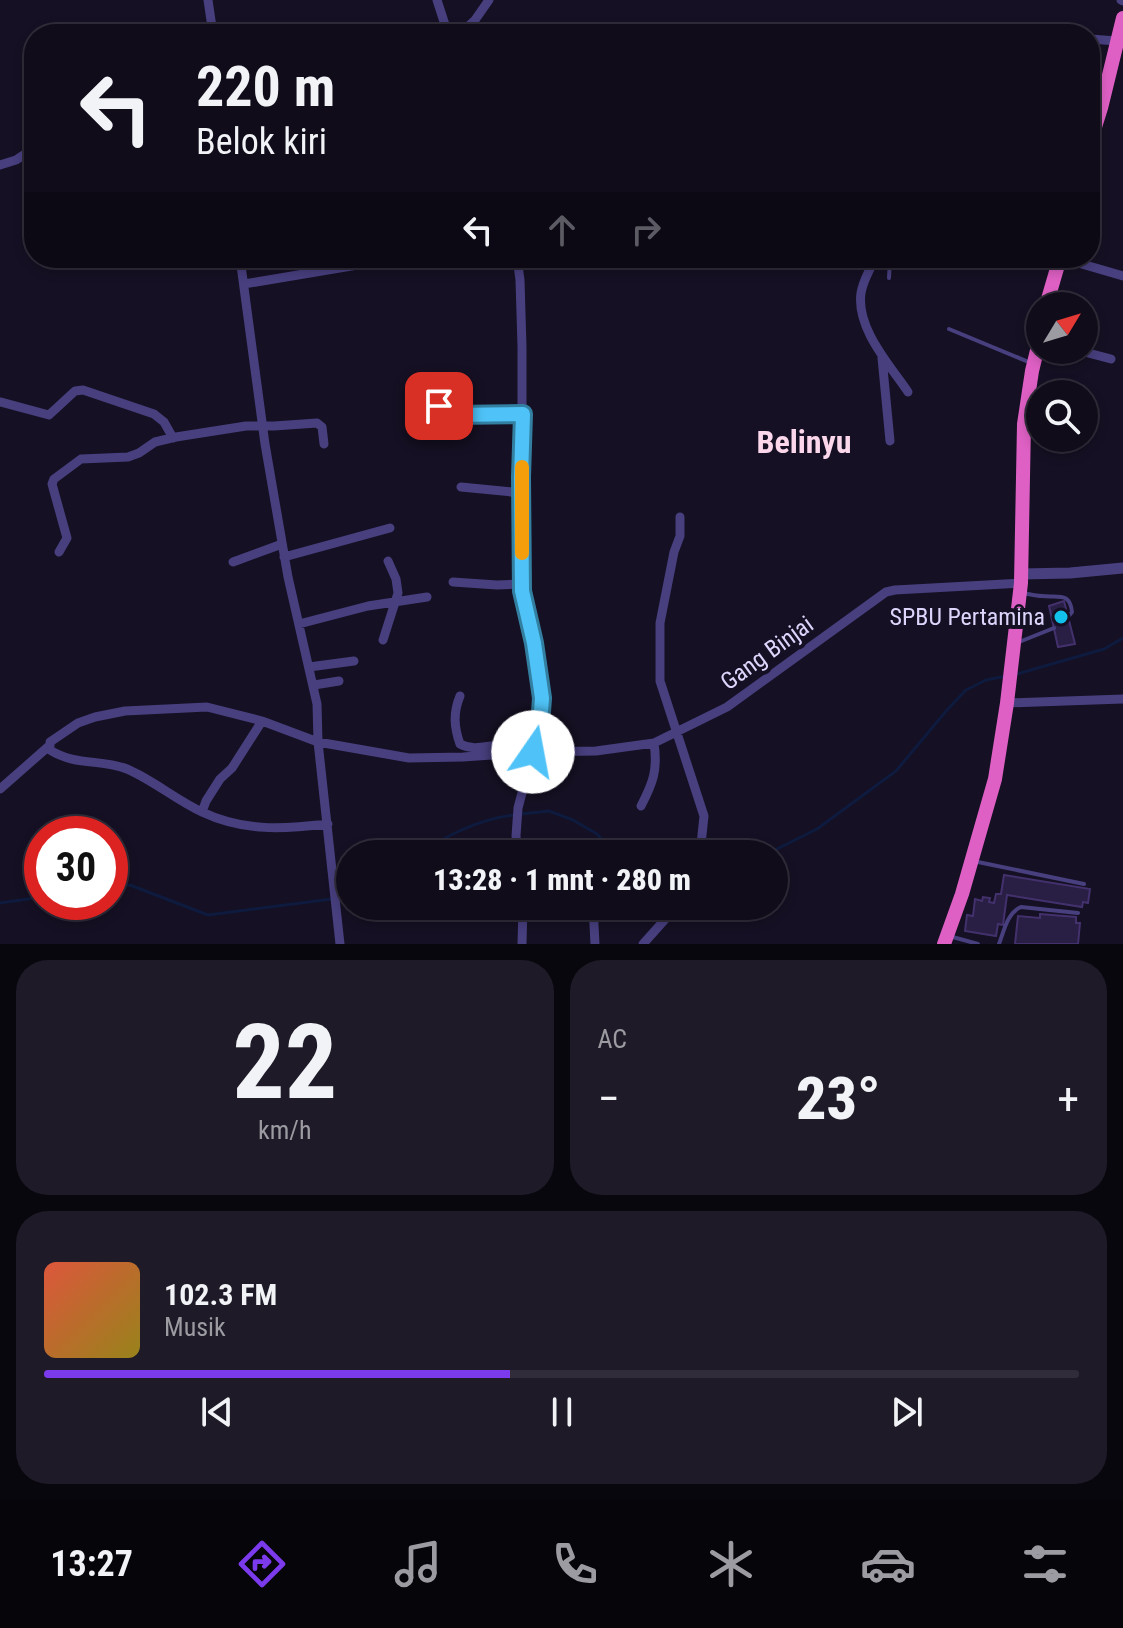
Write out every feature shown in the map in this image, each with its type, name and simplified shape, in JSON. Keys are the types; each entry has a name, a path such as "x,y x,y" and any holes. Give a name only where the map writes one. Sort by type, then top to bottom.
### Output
{"highway":[{"path":"1100,111 1123,18"},
{"path":"1050,292 1058,268"},
{"path":"946,940 995,779 1007,703 1020,583 1024,424 1033,364"}],"street":[{"path":"208,0 212,24"},
{"path":"437,0 445,24"},
{"path":"471,24 489,0"},
{"path":"1100,40 1117,41"},
{"path":"0,165 24,155"},
{"path":"242,268 284,557 317,704 318,742 340,944"},
{"path":"244,284 339,268"},
{"path":"518,268 523,414 522,584 542,698 540,725 518,808 518,840"},
{"path":"870,268 861,291 860,308 874,345 908,392"},
{"path":"1095,268 1123,276"},
{"path":"881,354 890,441"},
{"path":"1098,356 1111,359"},
{"path":"1,402 49,415 75,391 83,390 154,414 164,422 173,438"},
{"path":"439,406 445,414 451,415 523,414"},
{"path":"59,552 67,538 52,488 54,479 81,459 128,457 155,442 246,426 317,423 322,427 324,444"},
{"path":"461,487 522,493"},
{"path":"680,517 680,536 660,623 660,681 704,816 701,840"},
{"path":"284,557 390,528"},
{"path":"233,562 282,544"},
{"path":"383,640 398,586 388,561"},
{"path":"1020,583 1070,573 1123,568"},
{"path":"453,582 522,584"},
{"name":"Gang Binjai","path":"502,754 596,751 654,743 727,707 886,592 1020,583"},
{"path":"299,624 368,606 427,597"},
{"path":"309,667 354,661"},
{"path":"314,685 339,681"},
{"path":"0,789 50,742 78,723 125,711 207,707 262,721 318,742 409,758 502,754 500,745 476,748 460,744 454,710 460,696"},
{"path":"1007,703 1123,699"},
{"path":"202,812 220,779 232,768 262,721"},
{"path":"641,806 655,775 654,743"},
{"path":"49,746 63,758 126,768 202,812 233,825 281,829 328,824"},
{"path":"522,944 523,920"},
{"path":"594,920 595,944"},
{"path":"643,944 664,920"}],"lane":[{"path":"889,278 890,268"},
{"path":"949,329 1026,361"},
{"path":"1020,583 1046,597 1060,595 1066,598 1072,605 1068,617"},
{"path":"1014,644 1054,628"},
{"path":"971,860 1084,884"},
{"path":"999,944 1014,910 1021,907 1078,913"},
{"path":"946,940 978,944"}],"building":[{"path":"1064,601 1075,644 1058,647 1049,606"},
{"path":"1004,875 1090,889 1088,903 1083,902 1082,907 1007,895 1003,925 998,924 996,936 965,931 967,915 973,916 975,899 982,901 983,897 990,898 989,902 994,903 996,894 1001,894"},
{"path":"1040,914 1076,917 1076,923 1080,923 1078,944 1015,944 1018,916 1040,918"}],"waterway":[{"path":"1017,674 1104,649 1123,638"},
{"path":"788,844 817,829 896,771 966,690 986,680 1006,676"},
{"path":"521,814 549,811 573,820 602,840"},
{"path":"442,840 475,824 514,815"},
{"path":"128,885 208,915 332,899"},
{"path":"0,903 24,900"}],"slow traffic":[{"path":"522,467 522,553"}],"place":[{"name":"SPBU Pertamina","path":"1061,617"}],"district":[{"name":"Belinyu","path":"804,442"}],"route":[{"path":"439,406 445,414 451,415 523,414 522,591 542,698 540,725 533,752"}]}
